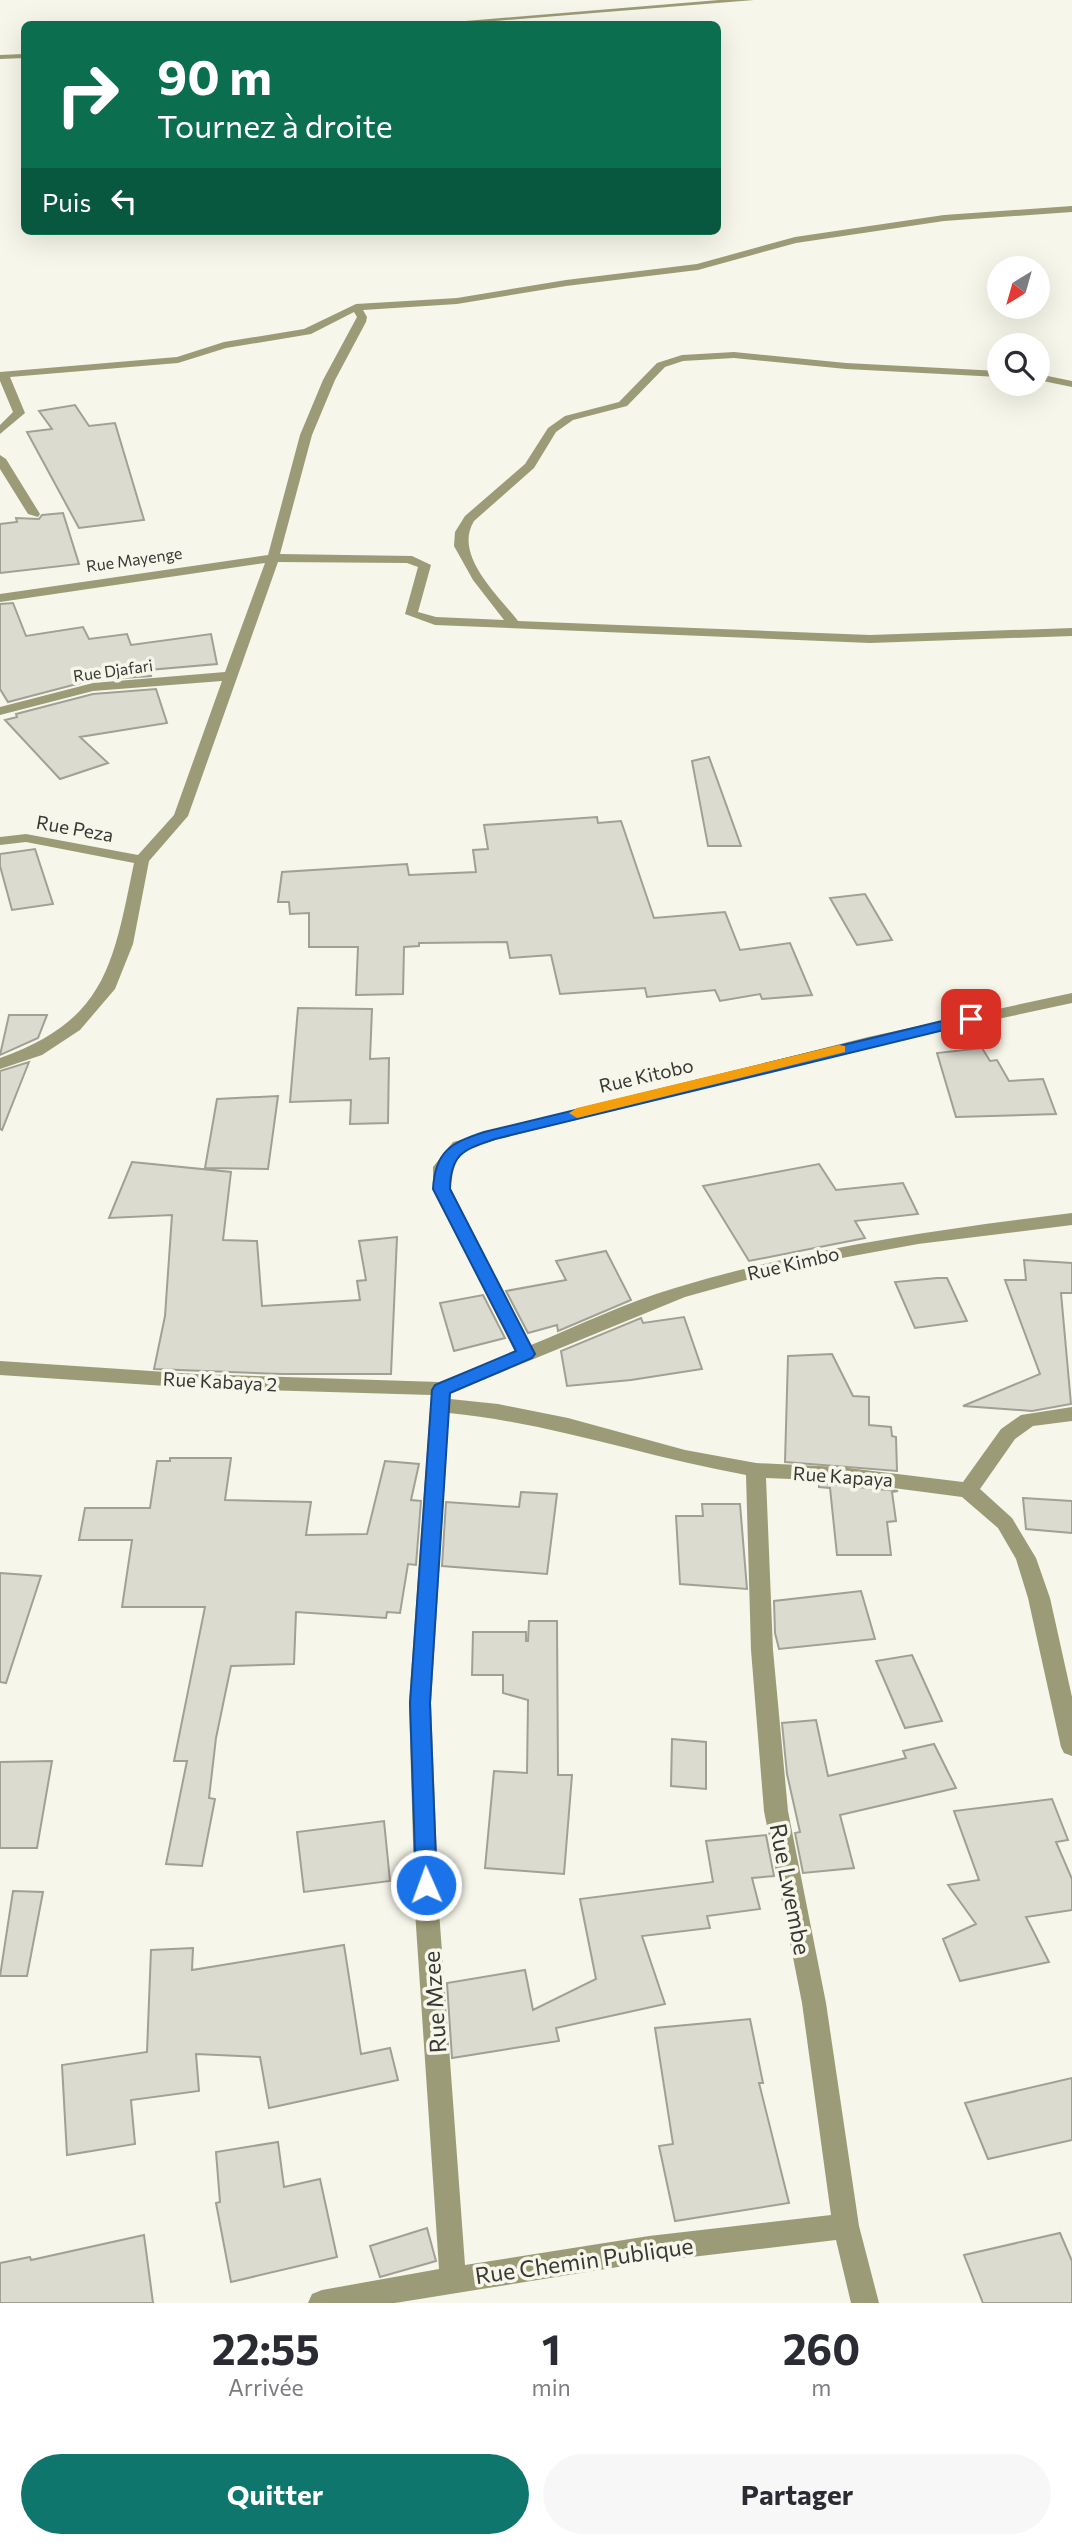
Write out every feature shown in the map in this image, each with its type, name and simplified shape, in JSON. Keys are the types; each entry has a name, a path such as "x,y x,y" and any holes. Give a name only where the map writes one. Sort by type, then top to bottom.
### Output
{"street":[{"path":"474,21 750,0"},
{"path":"0,58 21,56"},
{"path":"0,431 19,413 1,375 178,360 224,345 313,330 336,315 356,307 457,300 698,267 722,263 786,242 944,218 1072,209"},
{"path":"0,1064 36,1051 74,1027 107,989 125,944 142,860 167,835 181,816 273,558 306,435 329,380 361,323 362,317 356,307"},
{"path":"987,373 846,366 734,355 682,358 661,365 623,404 569,418 552,430 530,466 470,519 461,532 460,546 479,580 516,625 870,639 1072,632"},
{"path":"1050,379 1072,384"},
{"path":"0,459 34,514"},
{"name":"Rue Mayenge","path":"0,598 273,558 418,561 425,565 411,609 415,617 435,621 516,625"},
{"name":"Rue Djafari","path":"0,711 93,687 232,676"},
{"name":"Rue Peza","path":"0,841 26,838 142,860"},
{"name":"Rue Kitobo","path":"526,1354 442,1189 442,1167 459,1146 547,1120 855,1045 1072,998"},
{"name":"Rue Kimbo","path":"440,1397 526,1354 678,1293 793,1261 918,1238 1072,1219"},
{"name":"Rue Kabaya 2","path":"0,1368 440,1397"},
{"name":"Rue Kapaya","path":"440,1397 568,1425 685,1457 755,1470 840,1474 968,1490"},
{"name":"Rue Mzee","path":"440,1397 420,1703 427,1912 453,2279"},
{"path":"1072,1414 1028,1420 1008,1434 968,1490 1005,1523 1026,1558 1039,1598 1072,1747"},
{"name":"Rue Lwembe","path":"755,1470 762,1650 776,1811 814,2003 846,2226 865,2303"},
{"name":"Rue Chemin Publique","path":"322,2303 453,2279 755,2234 846,2226"}],"building":[{"path":"75,405 89,426 115,423 144,520 79,528 27,432 52,429 39,411"},
{"path":"63,513 79,564 0,573 0,524 17,522 16,518 39,519 42,515"},
{"path":"13,603 26,636 83,627 89,639 127,634 131,645 211,634 217,664 149,670 151,676 92,680 8,702 0,689 0,604"},
{"path":"156,689 167,723 80,737 108,763 60,779 5,720 17,717 16,714 93,694"},
{"path":"709,757 741,846 708,846 692,761"},
{"path":"597,817 598,823 621,821 654,918 725,912 740,950 790,943 812,995 762,999 760,994 720,1001 715,990 647,997 645,988 560,994 551,955 510,958 507,942 419,943 419,946 404,947 403,994 356,995 358,947 309,947 309,913 290,914 289,902 278,902 282,872 407,864 409,875 476,872 473,850 488,849 484,825"},
{"path":"35,849 53,904 12,910 0,866 0,854"},
{"path":"865,894 892,940 857,945 830,898"},
{"path":"298,1008 372,1009 370,1059 389,1058 388,1123 350,1124 351,1100 290,1102"},
{"path":"9,1015 47,1015 38,1038 0,1055"},
{"path":"982,1048 990,1061 997,1060 1009,1081 1043,1079 1056,1114 956,1117 937,1053"},
{"path":"29,1062 2,1130 0,1071"},
{"path":"278,1096 268,1169 205,1168 217,1099"},
{"path":"132,1162 231,1172 223,1240 257,1241 262,1306 360,1300 357,1281 366,1280 359,1241 397,1237 391,1374 283,1374 154,1369 165,1316 172,1215 109,1218"},
{"path":"819,1164 836,1190 903,1183 918,1214 855,1221 865,1238 749,1261 703,1186"},
{"path":"606,1251 631,1300 558,1331 557,1325 528,1333 506,1291 566,1280 556,1261"},
{"path":"1024,1260 1072,1263 1072,1293 1061,1293 1071,1404 1032,1411 963,1406 1040,1374 1005,1280 1026,1280"},
{"path":"947,1278 967,1321 915,1328 895,1282"},
{"path":"483,1295 505,1338 454,1351 440,1303"},
{"path":"684,1317 702,1369 567,1386 561,1351 641,1318 643,1323"},
{"path":"832,1354 853,1396 869,1397 869,1425 891,1427 892,1436 896,1437 897,1471 785,1462 788,1356"},
{"path":"170,1458 231,1458 225,1500 311,1502 306,1535 367,1534 385,1461 419,1464 411,1500 421,1501 416,1565 408,1564 400,1613 387,1612 386,1618 296,1612 294,1664 231,1666 216,1738 209,1798 215,1799 202,1866 166,1864 187,1761 174,1761 205,1607 122,1607 132,1540 79,1540 85,1508 150,1508 157,1461 170,1461"},
{"path":"819,1483 898,1491 892,1492 896,1521 887,1522 891,1555 837,1555 830,1488 819,1487"},
{"path":"521,1492 557,1494 547,1574 442,1566 446,1502 519,1507"},
{"path":"1023,1498 1072,1501 1072,1533 1026,1529"},
{"path":"702,1504 740,1504 747,1589 680,1584 676,1516 703,1516"},
{"path":"0,1573 41,1576 6,1683 0,1682"},
{"path":"861,1591 875,1639 779,1649 775,1633 774,1601"},
{"path":"529,1621 557,1621 558,1775 572,1775 564,1874 485,1868 494,1771 527,1773 528,1700 503,1693 503,1675 472,1675 473,1632 526,1632 528,1641"},
{"path":"912,1655 942,1721 905,1728 876,1661"},
{"path":"816,1720 828,1776 906,1758 903,1751 934,1744 956,1788 840,1815 854,1868 803,1873 795,1833 800,1832 787,1774 782,1723"},
{"path":"672,1739 706,1742 706,1789 671,1786"},
{"path":"52,1761 37,1848 0,1848 0,1762"},
{"path":"1052,1799 1068,1840 1056,1842 1072,1879 1072,1910 1026,1917 1049,1962 960,1981 943,1939 976,1924 948,1885 979,1880 954,1811"},
{"path":"384,1821 390,1881 304,1892 297,1832"},
{"path":"766,1835 774,1876 752,1878 760,1909 707,1916 710,1928 642,1936 665,2004 556,2028 559,2041 452,2058 447,1983 525,1970 533,2010 596,1979 580,1899 713,1882 706,1841"},
{"path":"13,1891 43,1892 27,1976 0,1976"},
{"path":"344,1945 361,2054 390,2048 398,2080 269,2108 260,2057 196,2054 199,2091 131,2100 135,2144 67,2155 62,2065 147,2052 151,1950 193,1948 192,1970"},
{"path":"750,2019 763,2083 759,2083 789,2203 675,2221 659,2146 673,2144 655,2028"},
{"path":"1072,2078 1072,2140 988,2159 965,2103"},
{"path":"278,2142 284,2187 320,2179 337,2257 231,2282 216,2203 220,2202 216,2152"},
{"path":"427,2228 436,2261 380,2277 370,2246"},
{"path":"1060,2233 1072,2261 1072,2303 983,2303 964,2255"},
{"path":"144,2235 153,2303 0,2303 0,2263 30,2257 31,2260"}],"slow traffic":[{"path":"577,1113 839,1049"}],"route":[{"path":"426,1885 420,1703 441,1390 526,1354 442,1189 442,1167 459,1146 547,1120 971,1019"}]}
